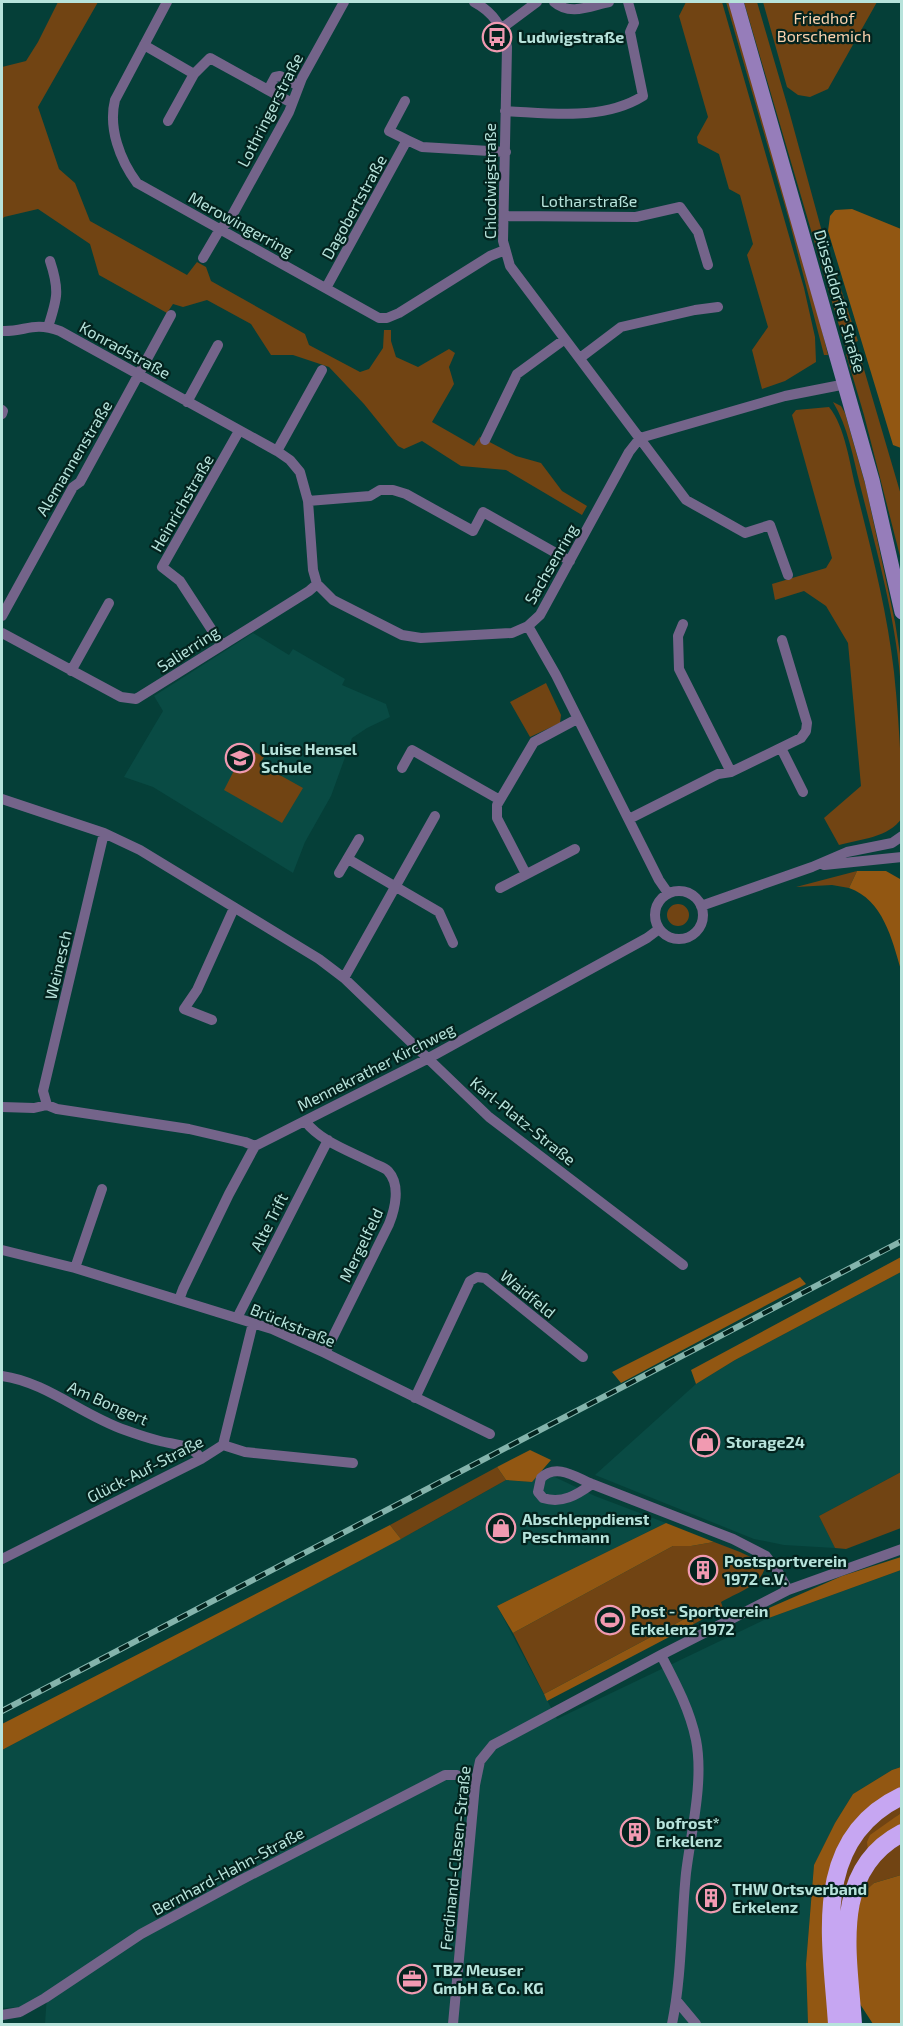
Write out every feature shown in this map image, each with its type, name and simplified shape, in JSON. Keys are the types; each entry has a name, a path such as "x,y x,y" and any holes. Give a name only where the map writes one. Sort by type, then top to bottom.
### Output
{"highway":[{"path":"837,2025 830,1908 837,1874 854,1836 875,1813 902,1796"},
{"path":"853,2025 847,1934 852,1897 857,1880 869,1859 885,1843 902,1833"}],"main road":[{"name":"Düsseldorfer Straße","path":"736,2 846,384 872,480 902,612"}],"street":[{"name":"Merowingerring","path":"167,2 115,100 112,113 113,127 123,158 137,183 379,318 387,318 399,313 490,256 505,250"},
{"name":"Lothringerstraße","path":"220,229 229,222 344,2"},
{"path":"474,2 490,13 501,28 537,2"},
{"path":"554,2 560,8 572,11 609,2"},
{"path":"505,111 586,114 629,105 643,96 630,32 634,22 628,2"},
{"name":"Chlodwigstraße","path":"501,28 507,47 503,242 510,266 686,500 746,533 770,525 788,575"},
{"path":"144,45 194,74"},
{"path":"168,121 194,74 210,58 292,103"},
{"path":"268,90 275,77 280,76 299,86"},
{"path":"405,100 389,131 422,147 506,152"},
{"name":"Dagobertstraße","path":"326,288 407,140"},
{"name":"Lotharstraße","path":"504,216 636,218 680,207 698,232 708,265"},
{"path":"203,258 220,229"},
{"path":"48,327 57,300 56,284 50,261"},
{"path":"580,358 621,327 718,307"},
{"name":"Alemannenstraße","path":"2,616 73,487 80,482 171,315"},
{"name":"Konradstraße","path":"2,331 34,326 60,331 290,460 300,472 308,501 316,584"},
{"path":"485,440 517,374 565,339"},
{"path":"187,402 218,345"},
{"path":"277,451 322,370"},
{"path":"639,438 785,396 846,384"},
{"name":"Heinrichstraße","path":"221,644 180,581 162,567 240,431"},
{"name":"Sachsenring","path":"639,438 629,452 540,615 528,626 556,675 659,880 668,893"},
{"path":"308,501 370,496 380,490 393,490 406,494 473,531 483,512 570,561"},
{"path":"316,584 333,600 384,627 409,637 512,633 528,626"},
{"name":"Salierring","path":"2,633 121,697 136,699 309,591 316,584"},
{"path":"71,671 109,603"},
{"path":"684,624 678,636 679,669 731,772"},
{"path":"629,819 718,774 731,772 801,738 806,731 807,723 782,640"},
{"path":"526,874 497,818 497,806 534,742 577,719"},
{"path":"781,748 803,792"},
{"path":"402,768 412,750 500,800"},
{"name":"Karl-Platz-Straße","path":"2,799 104,832 140,850 319,959 344,978 489,1117 683,1265"},
{"path":"344,978 435,816"},
{"name":"Weinesch","path":"47,1105 43,1090 104,832"},
{"path":"701,906 812,867 847,852 897,843 902,836"},
{"path":"339,873 359,839"},
{"path":"500,888 575,849"},
{"path":"812,867 902,857"},
{"path":"348,859 439,912 453,943"},
{"path":"683,891 697,899 701,906 702,921 689,936 678,939 670,937 659,929 655,920 657,904 668,893 683,891"},
{"path":"212,1020 184,1009 197,990 234,908"},
{"name":"Mennekrather Kirchweg","path":"255,1146 427,1059 647,938 659,929"},
{"path":"2,1107 34,1108 47,1105 57,1109 189,1129 255,1146 229,1194 179,1300"},
{"name":"Mergelfeld","path":"305,1121 312,1131 388,1171 394,1184 396,1206 325,1353"},
{"name":"Alte Trift","path":"237,1318 328,1140"},
{"path":"75,1268 102,1189"},
{"name":"Brückstraße","path":"2,1250 75,1268 272,1329 490,1434"},
{"name":"Waidfeld","path":"415,1398 470,1281 477,1277 485,1278 583,1357"},
{"name":"Glück-Auf-Straße","path":"2,1559 201,1459 223,1444 253,1323"},
{"name":"Am Bongert","path":"2,1376 28,1382 121,1428 158,1441 185,1446 197,1453 201,1459"},
{"path":"223,1444 245,1452 353,1463"},
{"path":"592,1484 733,1539 766,1556 788,1590"},
{"name":"Ferdinand-Clasen-Straße","path":"453,2025 475,1785 480,1761 493,1746 661,1655 788,1590 902,1548"},
{"path":"661,1655 687,1708 696,1742 698,1773 672,2025"},
{"name":"Bernhard-Hahn-Straße","path":"2,2015 20,2012 141,1934 445,1775 456,1775 475,1785"},
{"path":"676,2000 696,2025"}],"shaded area":[{"path":"852,209 901,229 901,448 893,445 828,231 830,216 835,210"},
{"name":"Luise Hensel Schule","path":"253,633 289,655 293,649 345,679 342,685 386,704 390,717 352,738 331,796 305,842 293,873 153,787 124,777 163,711 154,696"},
{"path":"857,871 886,871 900,879 901,970 890,934 878,911 861,894 849,888"},
{"path":"901,1257 901,1272 735,1360 696,1384 691,1370"},
{"path":"901,1272 901,1472 819,1516 835,1548 784,1545 754,1539 595,1475 696,1384 735,1360"},
{"path":"800,1277 806,1284 621,1383 612,1372"},
{"path":"530,1450 551,1460 532,1482 506,1480 497,1467"},
{"path":"542,1471 595,1496 666,1523 497,1606 557,1719 766,1619 901,1570 901,1767 853,1794 835,1823 814,1865 806,1964 808,2024 45,2024 47,1994 22,2007 2,2008 2,1750 419,1529 506,1480 531,1482"},
{"path":"666,1523 714,1542 673,1546 513,1633 497,1606"},
{"path":"390,1525 401,1539 2,1750 2,1724"},
{"path":"901,1557 901,1570 766,1619 769,1608 842,1576"},
{"path":"690,1616 694,1624 547,1701 544,1694"},
{"path":"901,1767 901,1787 876,1802 843,1840 831,2024 808,2024 806,1964 814,1865 835,1823 853,1794"},
{"path":"901,1813 901,1825 868,1851 867,1842 870,1835"},
{"path":"901,1875 901,2024 873,2024 860,2004 852,1932 860,1896 874,1883"}],"green space":[{"path":"58,2 98,2 38,107 59,169 75,183 90,221 187,275 197,262 206,267 211,281 305,334 309,345 360,372 369,369 383,348 384,330 391,330 391,341 396,357 418,367 449,349 455,353 449,367 454,384 432,422 474,446 480,437 516,456 541,463 562,491 587,506 582,515 506,470 461,466 422,441 404,449 398,446 364,404 329,367 293,355 271,355 251,324 207,300 183,307 173,304 167,313 99,275 90,244 38,209 4,217 2,220 2,67 26,61"},
{"path":"686,2 722,2 804,288 815,337 816,362 785,381 762,389 752,350 768,327 747,255 753,244 740,195 729,189 719,154 698,143 697,137 708,117 679,16"},
{"path":"726,2 730,2 809,277 828,355 824,355 789,220"},
{"path":"744,2 757,2 821,228 858,341 845,346"},
{"name":"Friedhof Borschemich","path":"763,2 877,2 828,89 810,97 798,95 787,87"},
{"path":"858,349 901,495 901,560 846,354"},
{"path":"833,402 841,406 845,413 866,487 895,622 901,660 901,688 895,638 879,560 850,442"},
{"path":"829,407 839,424 846,446 883,603 894,672 899,727 902,818 882,834 839,845 824,818 861,786 848,643 826,606 804,591 775,600 772,584 826,568 832,558 792,415 796,410"},
{"path":"546,683 561,715 560,723 530,737 510,702"},
{"path":"246,747 264,757 260,764 303,788 282,823 224,790"},
{"path":"857,871 849,888 832,885 796,887"},
{"path":"678,904 686,907 689,915 686,923 678,926 670,923 667,915 670,907"},
{"path":"497,1467 506,1480 401,1539 390,1525"},
{"path":"901,1472 901,1528 846,1549 835,1548 819,1516"},
{"name":"Post - Sportverein Erkelenz 1972","path":"714,1542 757,1560 765,1567 763,1574 747,1588 721,1602 723,1608 694,1624 690,1616 544,1694 513,1633 673,1546"},
{"path":"901,1800 901,1813 868,1851 837,1938 840,1879 857,1841"},
{"path":"901,1840 901,1875 874,1883 855,1904 880,1856"}],"railway":[{"path":"2,1711 902,1241"}],"place":[{"name":"Ludwigstraße","path":"497,37"},
{"name":"Luise Hensel Schule","path":"240,758"},
{"name":"Storage24","path":"705,1442"},
{"name":"Abschleppdienst Peschmann","path":"501,1528"},
{"name":"Postsportverein 1972 e.V.","path":"703,1570"},
{"name":"Post - Sportverein Erkelenz 1972","path":"610,1620"},
{"name":"bofrost* Erkelenz","path":"635,1832"},
{"name":"THW Ortsverband Erkelenz","path":"711,1898"},
{"name":"TBZ Meuser GmbH & Co. KG","path":"412,1979"}]}
